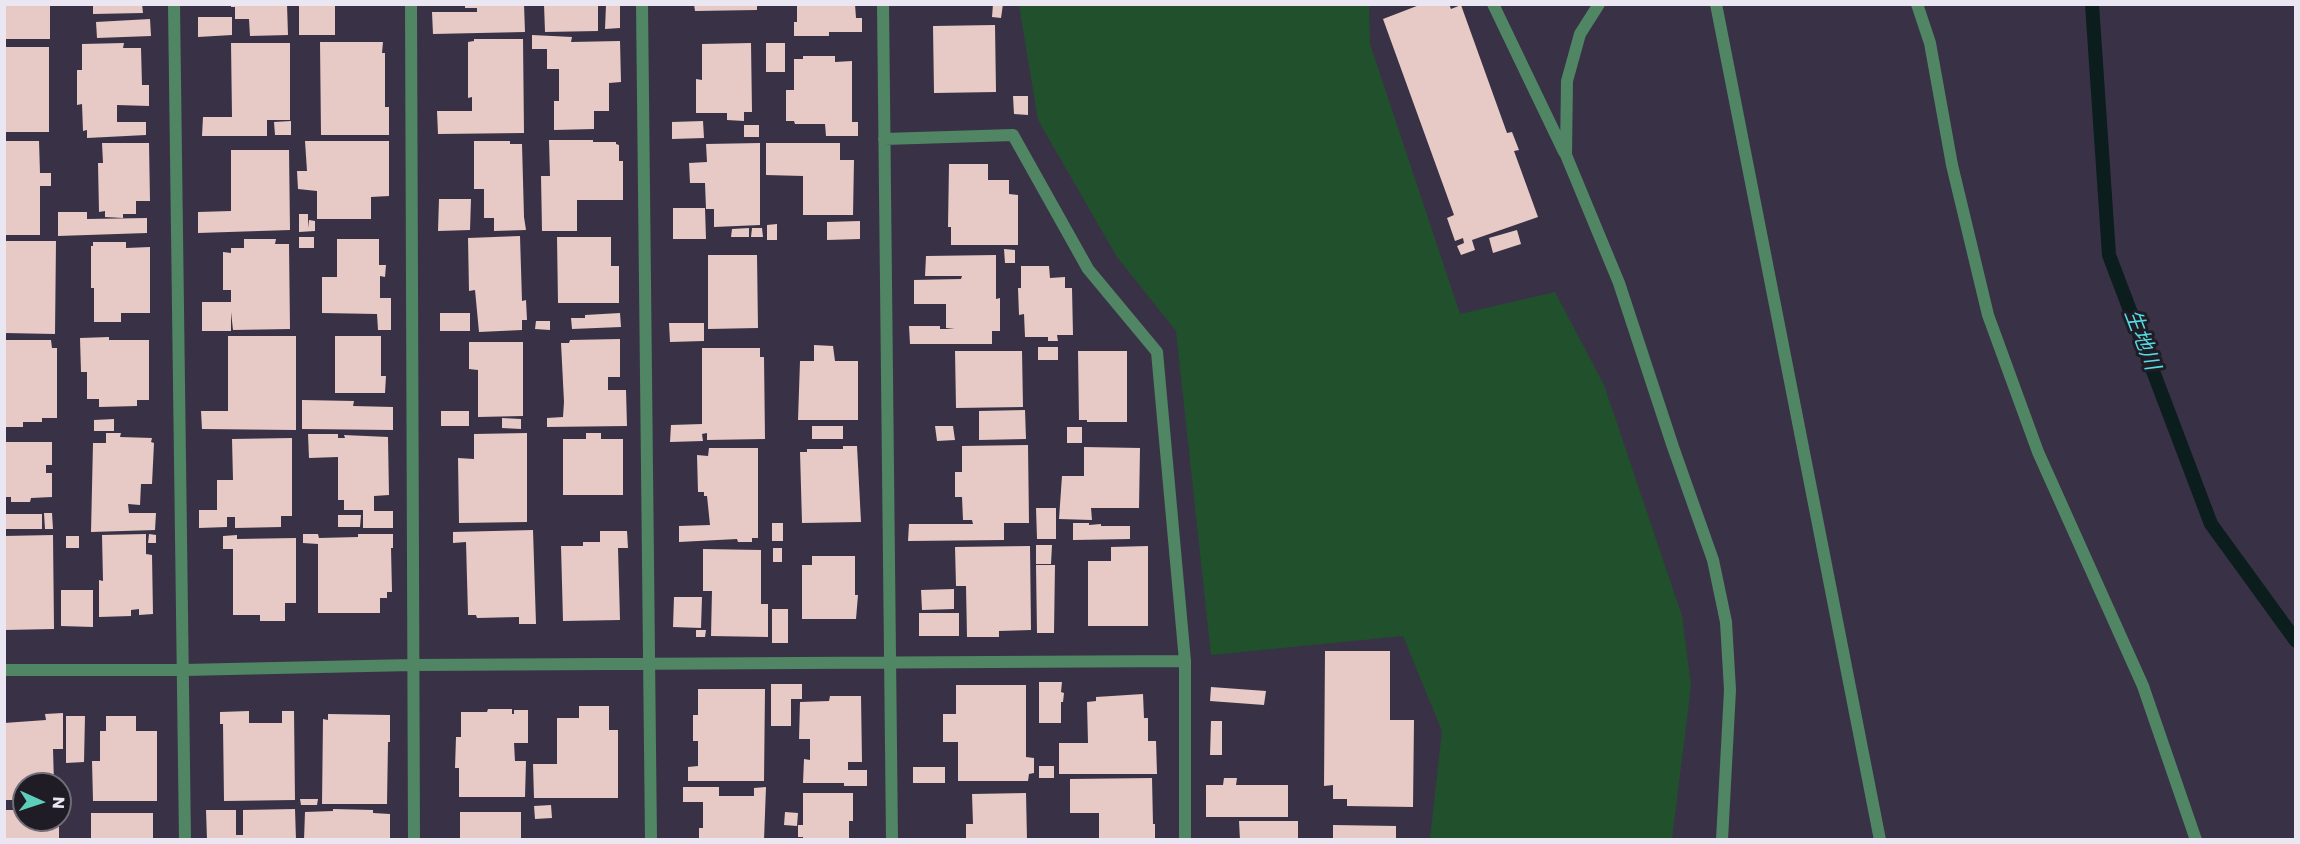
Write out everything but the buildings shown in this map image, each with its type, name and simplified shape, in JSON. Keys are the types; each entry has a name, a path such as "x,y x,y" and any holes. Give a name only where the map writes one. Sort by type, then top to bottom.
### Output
{"street":[{"path":"174,4 185,840"},
{"path":"411,4 414,840"},
{"path":"642,4 651,840"},
{"path":"883,4 892,840"},
{"path":"1493,4 1566,155 1618,284 1713,560 1726,622 1730,690 1722,840"},
{"path":"1566,155 1567,81 1580,34 1599,4"},
{"path":"1716,4 1880,840"},
{"path":"1917,4 1930,43 1952,165 1988,315 2038,452 2143,686 2196,840"},
{"path":"884,139 1013,135 1088,269 1157,352 1185,661 1185,840"},
{"path":"4,670 184,670 412,665 1185,661"}],"green space":[{"path":"1019,5 1369,5 1370,44 1460,314 1555,292 1604,385 1682,616 1691,686 1672,839 1430,839 1442,731 1403,636 1211,655 1176,331 1117,257 1038,120"}],"waterway":[{"name":"生地川","path":"2092,4 2109,255 2211,524 2296,641"}]}
